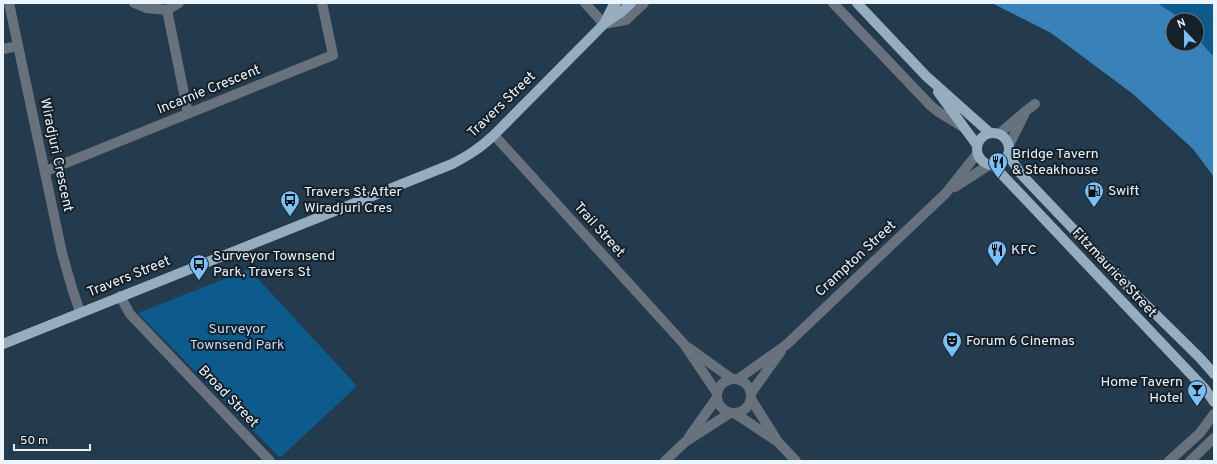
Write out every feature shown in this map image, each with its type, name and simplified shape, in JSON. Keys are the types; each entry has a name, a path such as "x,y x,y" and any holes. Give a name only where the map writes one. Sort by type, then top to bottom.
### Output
{"main road":[{"name":"Travers Street","path":"604,24 616,3"},
{"name":"Travers Street","path":"3,344 452,164 480,148 604,24 631,3"},
{"path":"858,3 926,76 994,134 1006,140 1008,150 1002,162 991,165 984,163 963,127 926,76"},
{"path":"977,150 982,137 994,134"},
{"name":"Fitzmaurice Street","path":"1008,150 1020,173 1133,292 1200,358 1214,374"},
{"name":"Fitzmaurice Street","path":"991,165 1205,389 1214,402"},
{"path":"1122,302 1133,292"}],"street":[{"name":"Wiradjuri Crescent","path":"9,3 46,171 62,253 80,312"},
{"path":"134,3 146,8 167,10 179,3"},
{"name":"Incarnie Crescent","path":"46,171 333,55 322,3"},
{"path":"585,3 604,24 626,20 644,3"},
{"path":"833,3 931,106 963,127"},
{"path":"167,10 188,113"},
{"path":"3,49 18,46"},
{"path":"994,134 1031,107 1008,150"},
{"name":"Trail Street","path":"494,135 684,344 716,396"},
{"name":"Crampton Street","path":"735,379 786,345 946,193 977,150"},
{"name":"Crampton Street","path":"946,193 991,165"},
{"name":"Broad Street","path":"120,296 130,314 270,461"},
{"name":"Trail Street","path":"684,344 735,379"},
{"name":"Crampton Street","path":"751,396 786,345"},
{"path":"685,442 716,396 722,383 735,379 747,384 751,396 778,442 796,461"},
{"path":"716,396 721,408 733,413 778,442"},
{"path":"665,461 685,442 733,413 746,409 751,396"},
{"path":"1169,461 1200,433 1214,414"},
{"path":"1190,461 1214,438"}],"green space":[{"path":"1157,3 1214,3 1214,57 1205,47 1205,12 1170,12"},
{"name":"Surveyor Townsend Park","path":"249,269 357,386 280,458 138,313"}],"shaded area":[{"path":"992,3 1157,3 1171,12 1165,12 1165,52 1205,52 1205,47 1214,57 1214,177 1193,149 1133,94 1051,33"}],"place":[{"name":"Bridge Tavern & Steakhouse","path":"998,179"},
{"name":"Swift","path":"1094,208"},
{"name":"Travers St After Wiradjuri Cres","path":"290,217"},
{"name":"KFC","path":"997,267"},
{"name":"Surveyor Townsend Park, Travers St","path":"199,281"},
{"name":"Forum 6 Cinemas","path":"952,358"},
{"name":"Home Tavern Hotel","path":"1197,407"}]}
